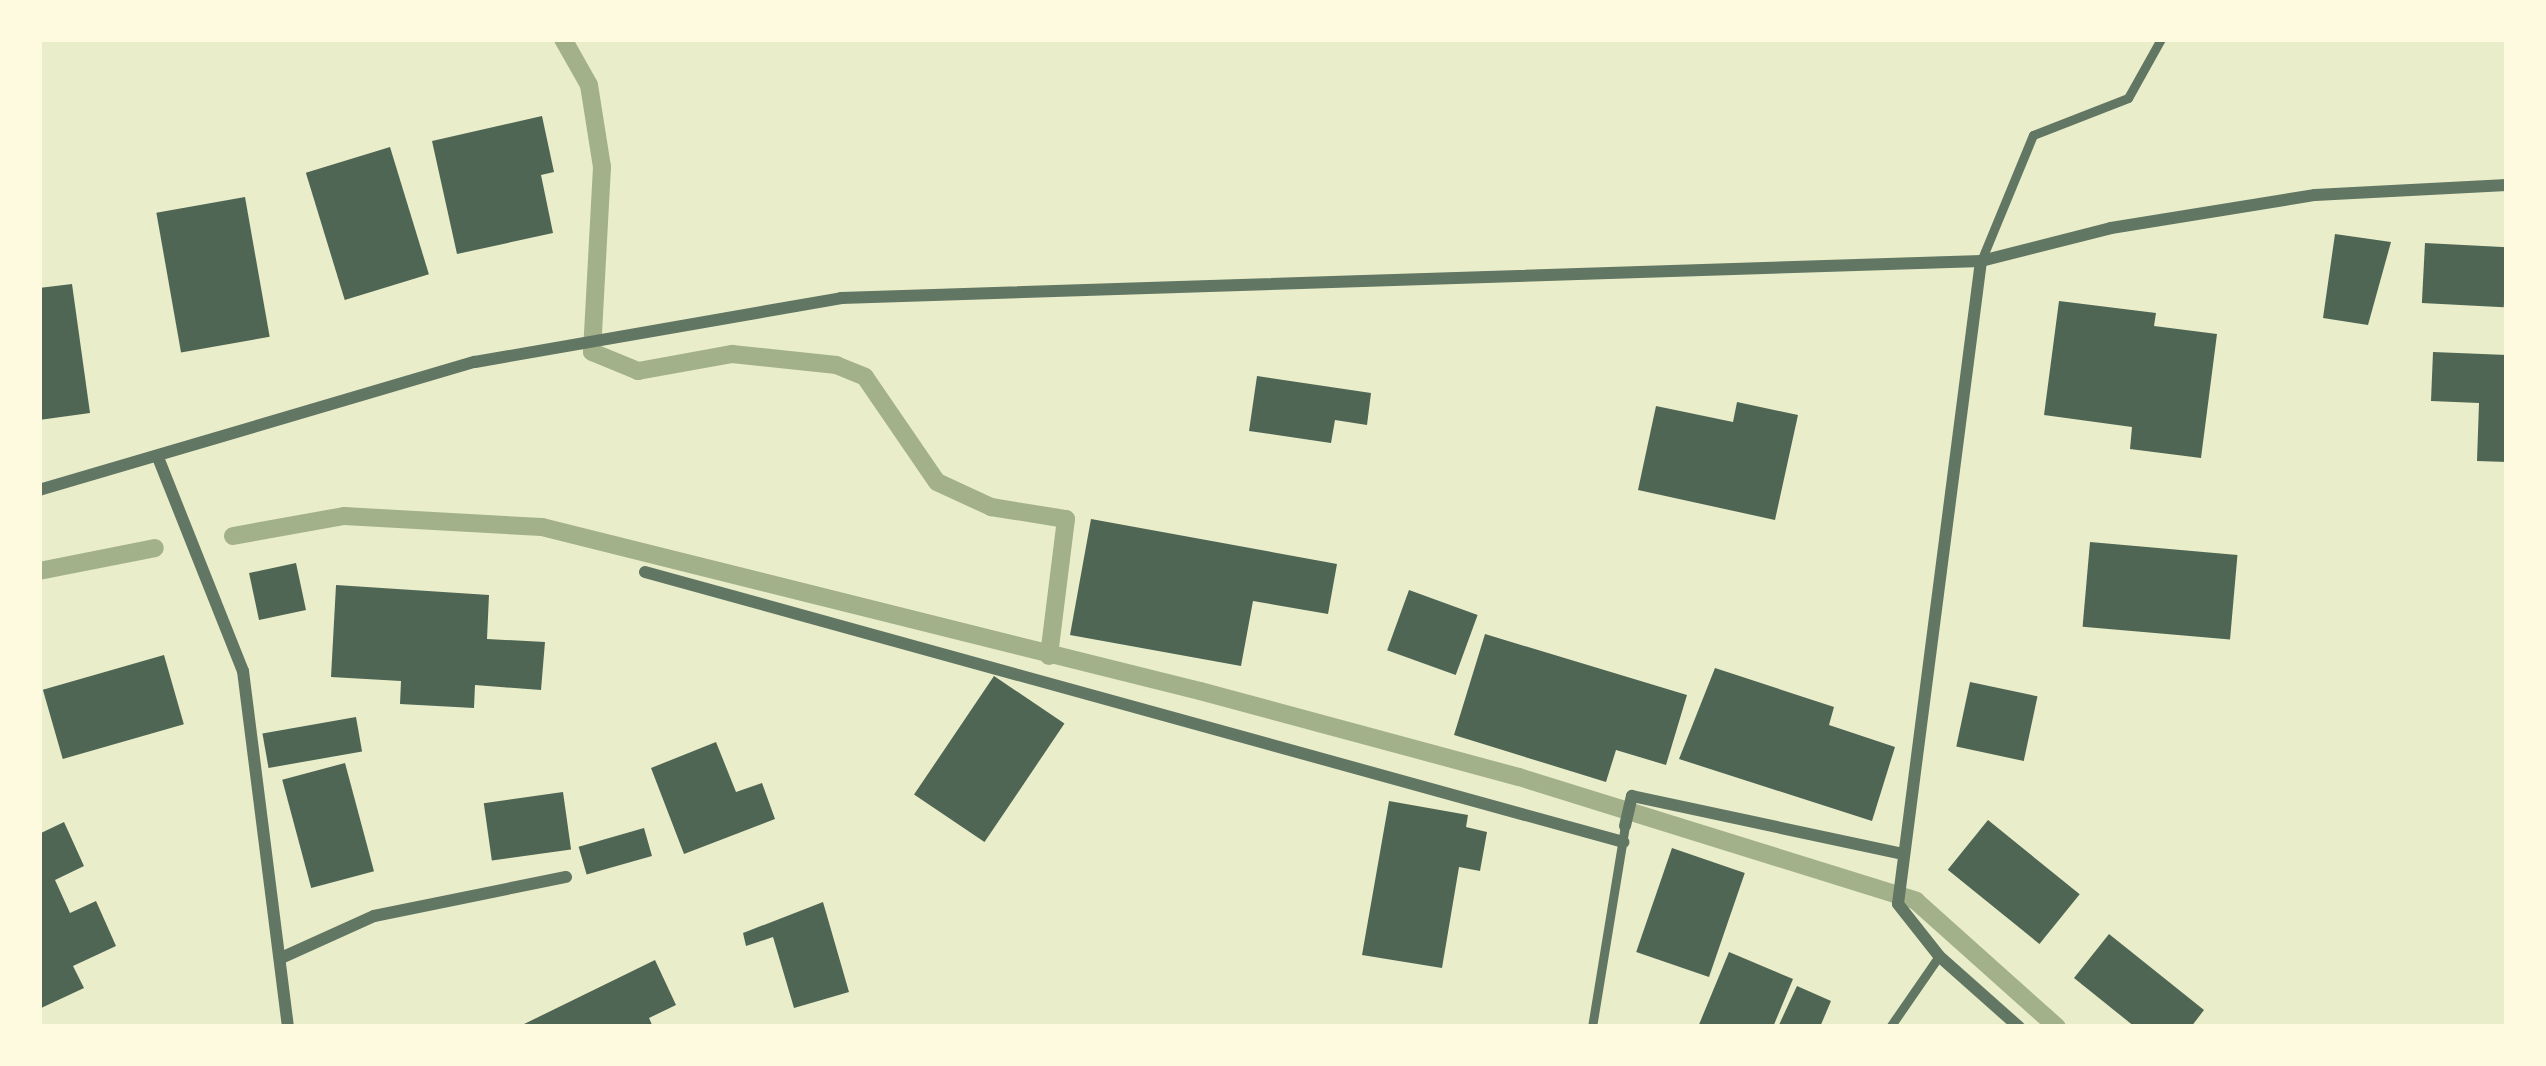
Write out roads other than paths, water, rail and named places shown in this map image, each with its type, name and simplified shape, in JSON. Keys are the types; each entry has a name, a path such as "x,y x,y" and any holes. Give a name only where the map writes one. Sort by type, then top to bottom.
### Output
{"street":[{"path":"39,490 159,460 475,362 588,337 841,298 1981,261 2111,228 2315,195 2507,185"},
{"path":"1981,261 1899,853 1903,883 1898,904 1939,956 2019,1027"},
{"path":"159,460 243,671 288,1027"},
{"path":"645,572 1623,842"},
{"path":"1625,826 1632,796 1899,853"},
{"path":"281,958 374,916 566,877"}],"lane":[{"path":"1981,261 2033,135 2128,98 2161,39"},
{"path":"1592,1027 1625,826"},
{"path":"1890,1027 1939,956"}],"waterway":[{"path":"563,39 589,85 602,167 592,352 638,371 732,354 836,365 865,377 937,482 991,507 1066,519 1049,656"},
{"path":"233,536 344,516 542,527 1200,691 1519,777 1916,901 2057,1027"},
{"path":"39,571 155,548"}]}
